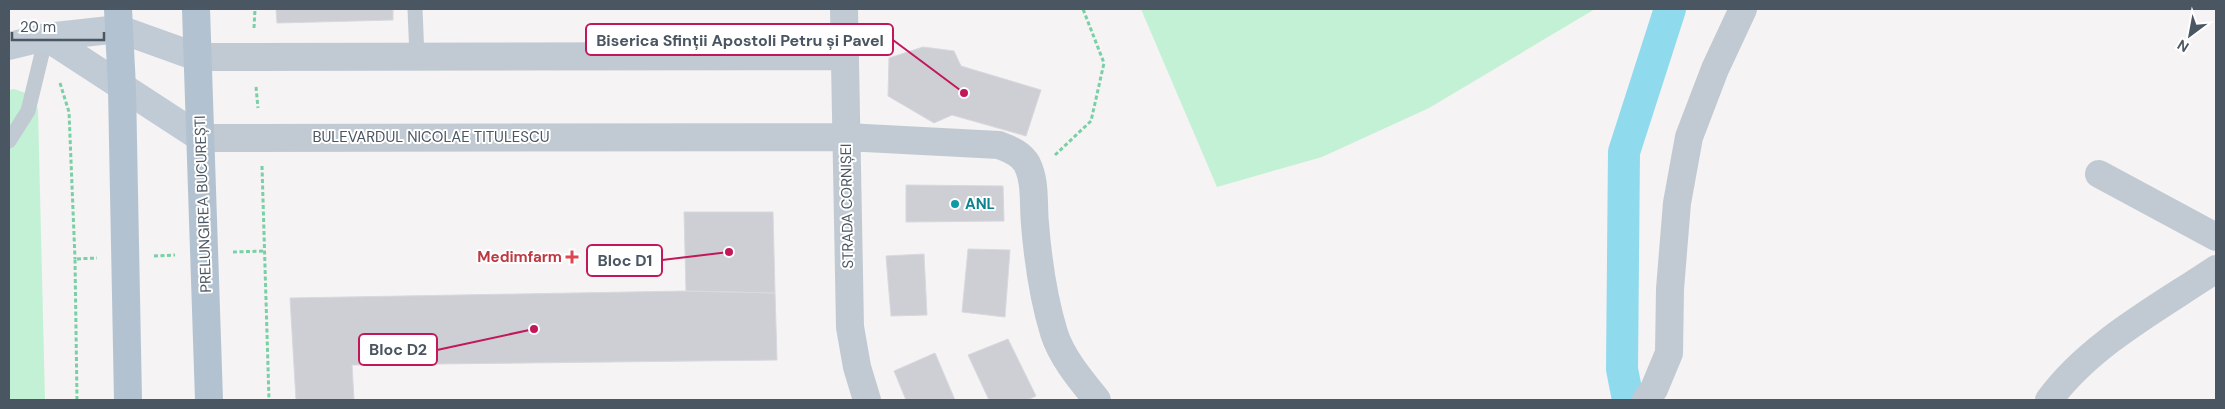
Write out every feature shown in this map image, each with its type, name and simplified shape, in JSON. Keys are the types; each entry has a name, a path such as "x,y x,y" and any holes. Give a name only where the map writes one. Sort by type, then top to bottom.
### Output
{"main road":[{"name":"PRELUNGIREA BUCUREȘTI","path":"196,9 209,400"},
{"path":"9,46 118,19 197,57"},
{"path":"118,19 122,88 128,400"},
{"path":"46,37 200,138"}],"street":[{"name":"STRADA CORNIȘEI","path":"844,9 850,327 857,367 867,400"},
{"path":"1646,400 1654,389 1669,353 1670,289 1677,203 1689,136 1715,69 1744,9"},
{"path":"197,57 845,56"},
{"name":"BULEVARDUL NICOLAE TITULESCU","path":"200,138 846,137 999,145 1014,151 1026,162 1032,178"},
{"path":"2100,174 2216,237"},
{"path":"1032,178 1039,267 1052,327 1070,364 1097,400"},
{"path":"2049,400 2063,380 2088,358 2216,270"}],"lane":[{"path":"415,9 417,57"},
{"path":"9,140 28,111 46,37"}],"path":[{"path":"255,9 253,57 261,137 269,400"},
{"path":"1032,178 1090,121 1104,64 1083,9"},
{"path":"46,37 69,112 75,259 77,400"},
{"path":"75,259 124,257"}],"green space":[{"path":"1141,9 1595,9 1429,108 1322,157 1217,187"},
{"path":"14,89 34,96 38,110 45,400 9,400 9,90"}],"building":[{"path":"276,9 393,9 393,20 277,23"},
{"path":"923,47 954,51 961,66 1041,90 1026,136 952,115 934,123 888,96 889,58"},
{"name":"ANL","path":"906,185 1003,186 1004,221 906,222"},
{"path":"684,212 773,212 775,293 686,291"},
{"name":"ANL","path":"968,249 1010,250 1005,317 962,312"},
{"path":"924,254 927,315 891,316 886,256"},
{"path":"686,291 775,293 777,360 352,365 354,400 296,400 290,298"},
{"path":"1008,339 1036,396 1027,400 989,400 968,355"},
{"path":"935,353 955,400 906,400 894,371"}],"waterway":[{"path":"1628,400 1622,369 1624,152 1670,9"}],"place":[{"name":"Biserica Sfinții Apostoli Petru și Pavel","path":"964,93"},
{"name":"ANL","path":"955,204"},
{"name":"Bloc D1","path":"729,252"},
{"name":"Medimfarm","path":"572,257"},
{"name":"Bloc D2","path":"534,329"}]}
